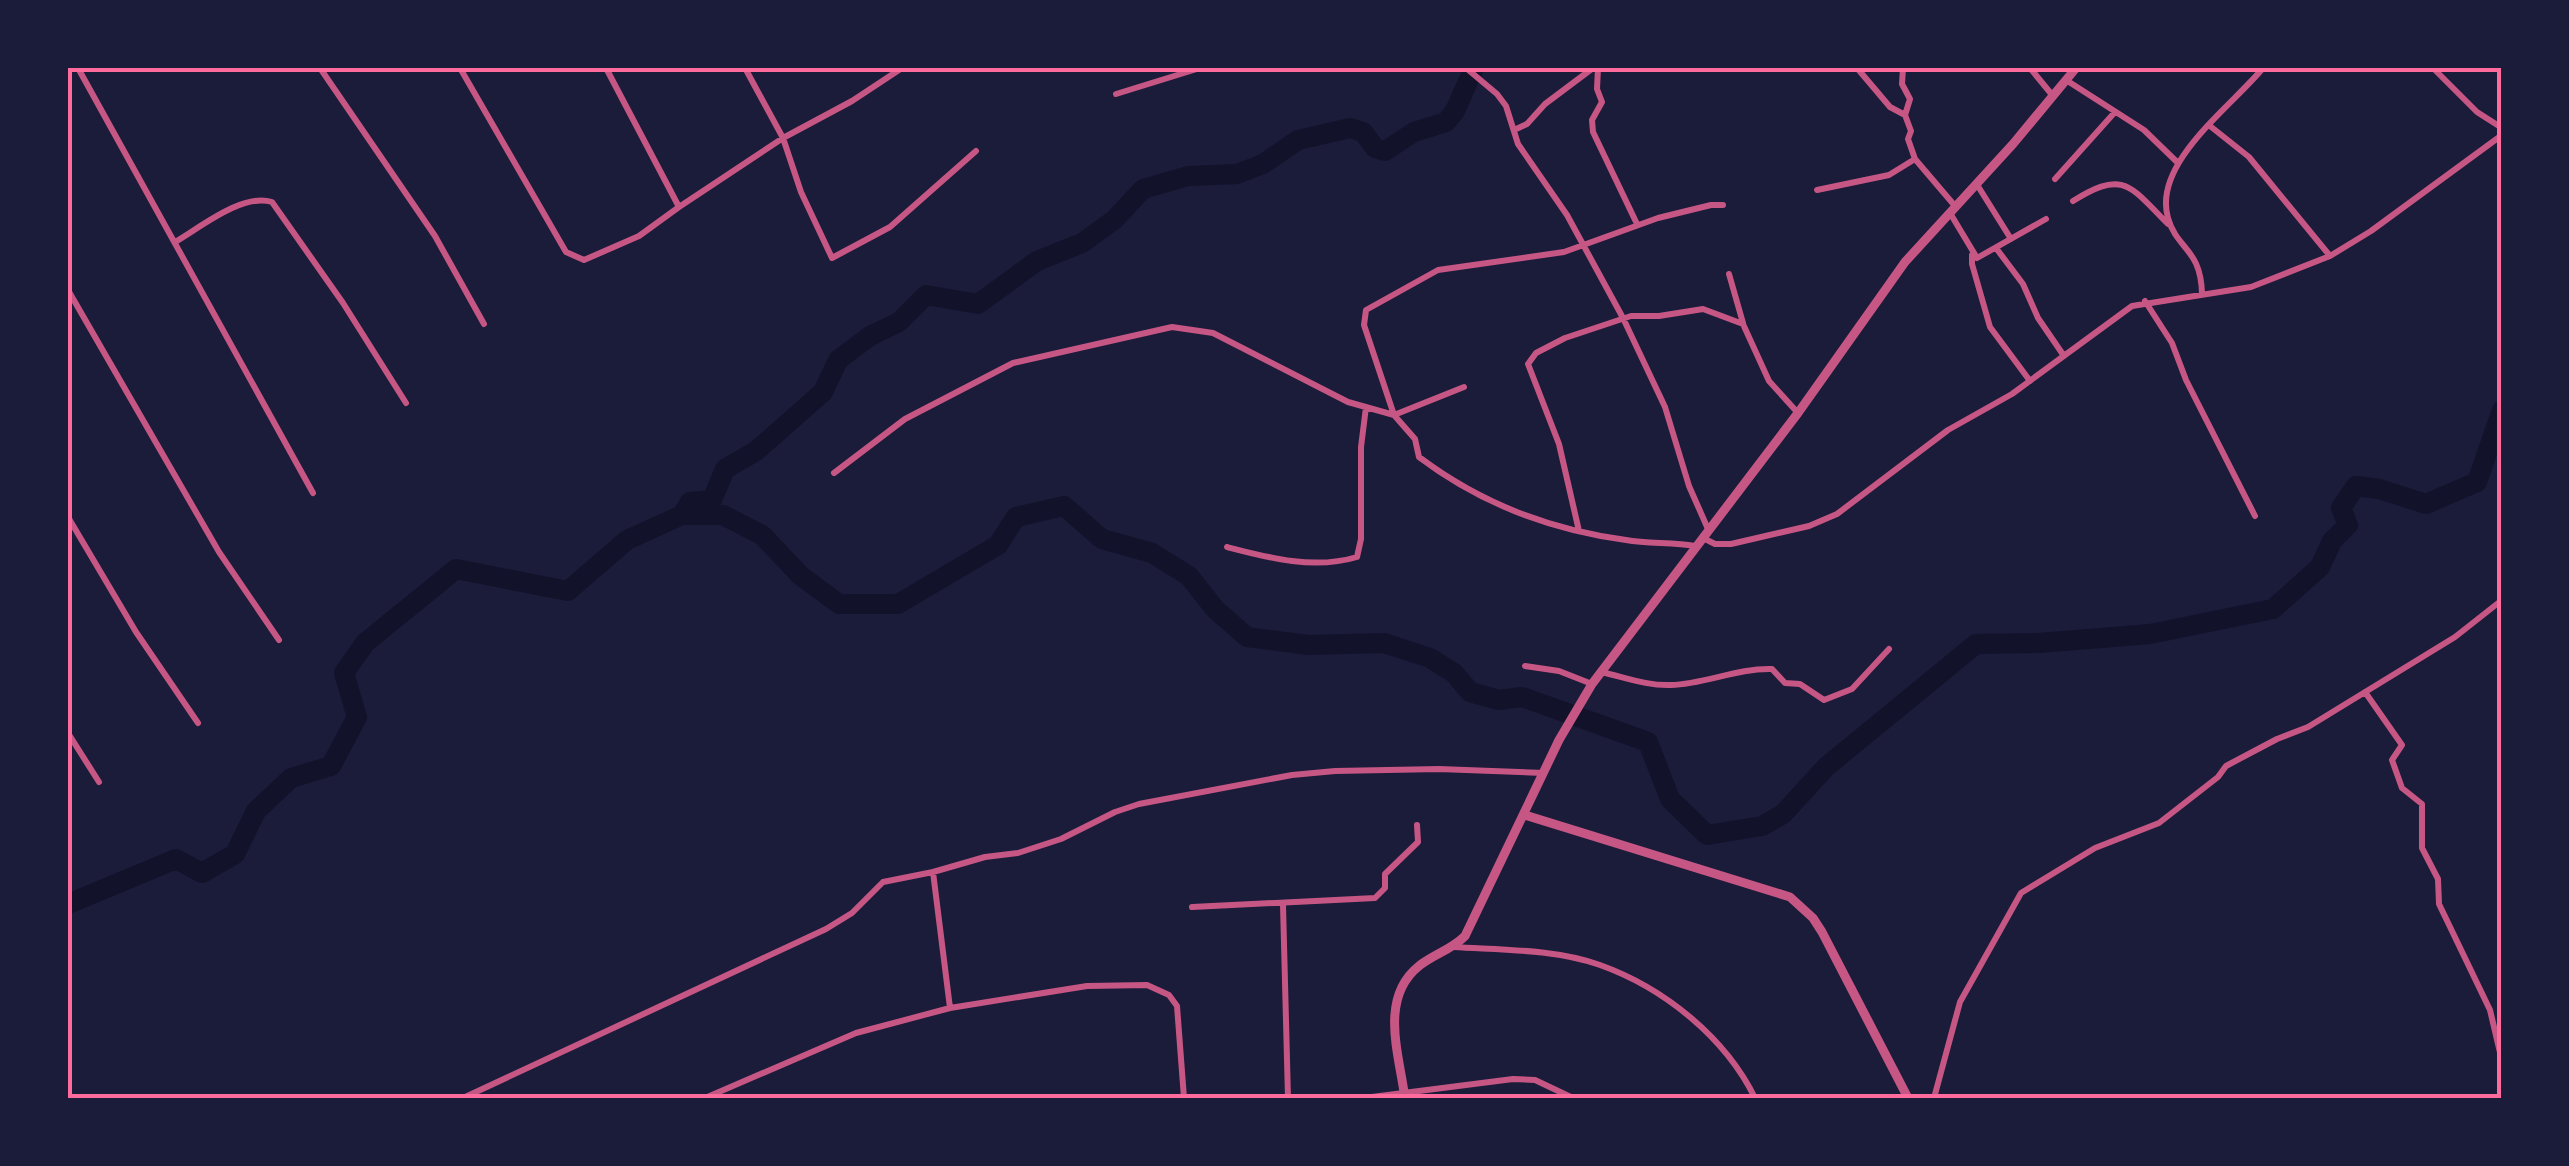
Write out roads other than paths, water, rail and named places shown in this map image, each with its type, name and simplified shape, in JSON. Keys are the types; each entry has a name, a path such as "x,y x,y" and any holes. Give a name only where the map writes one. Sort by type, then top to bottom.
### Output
{"street":[{"path":"78,68 312,493"},
{"path":"320,68 418,209 484,324"},
{"path":"460,68 571,256 584,260 639,236 784,138 852,102 902,68"},
{"path":"606,68 680,207"},
{"path":"745,68 784,138 801,192 830,256 835,258 890,226 976,150"},
{"path":"1116,94 1200,68"},
{"path":"1466,68 1506,106 1518,144 1584,246 1623,318 1670,421 1702,538"},
{"path":"1514,130 1596,68"},
{"path":"1596,68 1602,102 1592,120 1593,132 1636,224"},
{"path":"1857,68 1890,107 1905,115"},
{"path":"1903,68 1902,84 1910,99 1905,115 1911,131 1908,139 1916,159 1952,209 1972,254 1990,326 2030,381"},
{"path":"2030,68 2053,96"},
{"path":"1404,1092 1395,1023 1396,998 1414,970 1454,947 1465,936 1580,702 1798,413 1905,262 2076,68"},
{"path":"2172,228 2167,200 2178,162 2263,68"},
{"path":"2433,68 2477,112 2502,128"},
{"path":"2066,80 2144,130 2178,162"},
{"path":"2054,179 2116,112"},
{"path":"2210,126 2250,157 2330,256"},
{"path":"1724,205 1712,204 1636,224 1584,246 1553,254 1438,270 1366,310 1364,325 1394,416 1415,440 1419,457 1449,480 1526,518 1628,541 1702,538 1715,544 1731,544 1828,519 1957,424 1990,408 2132,306 2271,281 2330,256 2502,136"},
{"path":"1817,190 1889,175 1916,159"},
{"path":"1976,183 2011,239"},
{"path":"2074,202 2103,184 2118,184 2138,194 2172,228 2198,263 2202,294"},
{"path":"175,242 246,203 260,199 272,202 406,403"},
{"path":"1972,254 1980,257 2046,219"},
{"path":"1996,248 2023,284 2038,318 2064,356"},
{"path":"1728,274 1743,324 1769,381 1798,413"},
{"path":"68,290 219,552 278,640"},
{"path":"2145,301 2168,334 2186,380 2254,516"},
{"path":"1578,531 1563,458 1528,364 1536,353 1565,338 1623,318 1703,309 1743,324"},
{"path":"834,472 904,419 1013,363 1172,328 1212,333 1348,402 1394,416 1464,387"},
{"path":"1227,547 1276,559 1317,563 1357,557 1366,407"},
{"path":"68,517 136,632 198,723"},
{"path":"1934,1098 1960,1002 2020,893 2095,848 2159,823 2226,766 2308,727 2455,637 2502,600"},
{"path":"1601,672 1647,684 1672,685 1772,668 1785,683 1800,684 1824,700 1852,689 1889,648"},
{"path":"1525,666 1559,671 1592,684"},
{"path":"2365,692 2402,745 2392,760 2402,788 2422,804 2422,848 2438,879 2439,904 2490,1010 2502,1061"},
{"path":"68,733 99,782"},
{"path":"467,1098 840,921 883,882 985,857 1018,853 1061,839 1139,804 1292,775 1382,769 1544,772"},
{"path":"1525,815 1790,897 1822,932 1908,1098"},
{"path":"1192,907 1375,898 1385,888 1385,874 1418,842 1417,826"},
{"path":"933,872 950,1008"},
{"path":"1282,904 1288,1098"},
{"path":"1454,947 1548,954 1599,965 1623,976 1704,1028 1732,1059 1755,1098"},
{"path":"707,1098 856,1033 950,1008 1087,986 1147,985 1160,989 1177,1006 1184,1098"},
{"path":"1364,1098 1488,1081 1524,1080 1554,1086 1574,1098"}],"waterway":[{"path":"684,512 690,502 712,500 725,469 756,451 823,392 838,360 870,336 899,322 926,295 978,304 1037,261 1082,243 1114,220 1143,189 1188,176 1237,174 1263,164 1298,140 1350,128 1363,132 1375,148 1385,151 1414,132 1446,122 1474,68"},
{"path":"68,904 176,859 202,873 235,854 256,811 291,778 331,766 357,717 344,673 365,643 456,569 568,591 627,540 682,515 723,515 762,535 801,576 839,604 898,604 998,545 1016,517 1064,506 1102,539 1152,553 1189,576 1215,609 1247,637 1308,645 1384,643 1430,658 1454,673 1470,692 1499,700 1522,697 1648,742 1670,799 1707,835 1762,826 1783,814 1826,767 1976,644 2150,634 2273,609 2320,567 2332,541 2348,525 2341,508 2356,486 2426,504 2477,482 2502,410"}]}
